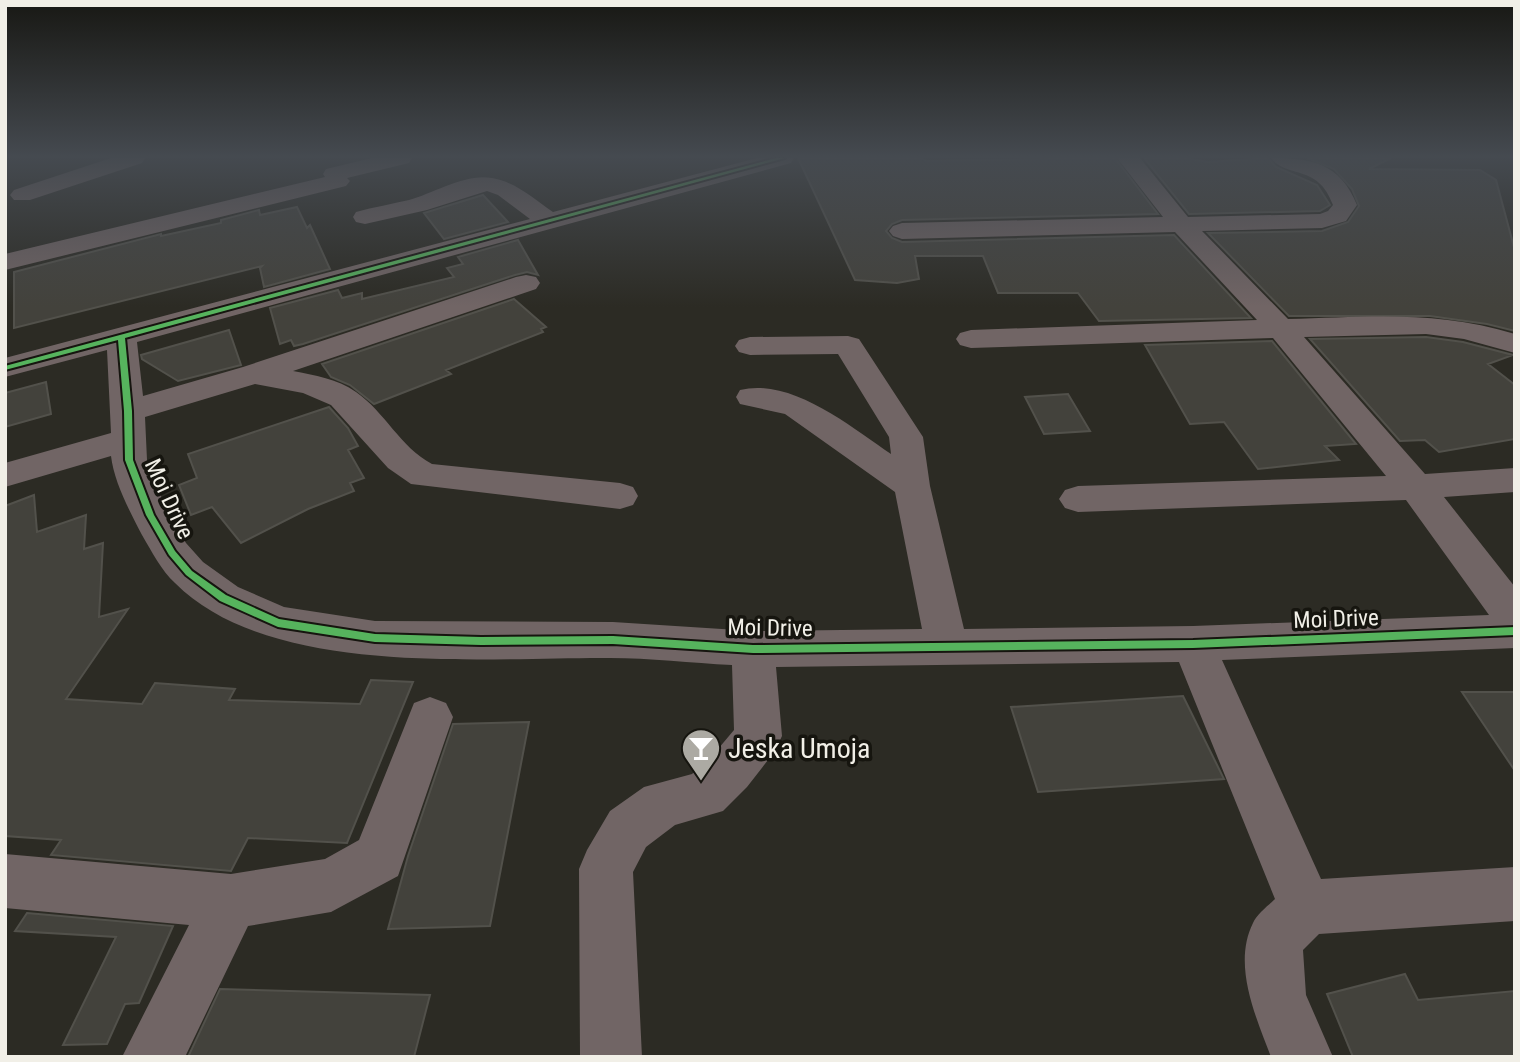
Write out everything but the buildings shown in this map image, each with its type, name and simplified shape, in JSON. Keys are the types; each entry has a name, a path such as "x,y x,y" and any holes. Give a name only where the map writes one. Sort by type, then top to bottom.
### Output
{"street":[{"path":"5,262 201,208"},
{"path":"358,208 399,262"},
{"path":"365,217 406,208"},
{"path":"530,208 550,222"},
{"path":"5,368 550,222 593,208"},
{"path":"1168,208 1282,330 1416,487 1515,618"},
{"path":"902,231 1322,221 1337,216 1343,208"},
{"path":"121,336 128,426 254,374 526,283"},
{"path":"971,339 1412,324 1478,331 1515,344"},
{"path":"750,345 848,345 906,437 912,486 947,647"},
{"path":"254,374 328,390 344,398 406,468 424,475 620,496"},
{"path":"752,397 796,406 912,486"},
{"name":"Moi Drive","path":"5,475 128,426 129,460 150,515 172,554 190,573 223,598 278,623 375,638 481,641 613,640 752,649 1193,644 1515,631"},
{"path":"1078,499 1416,487 1515,480"},
{"path":"1193,644 1306,907"},
{"path":"611,1057 606,869 628,829 662,804 705,794 730,771 758,736 752,649"},
{"path":"5,881 231,901 331,885 379,858 430,717"},
{"path":"1303,1057 1277,996 1274,940 1306,907 1515,894"},
{"path":"153,1057 231,901"}],"cycle path":[{"path":"5,368 599,208"},
{"path":"121,336 128,411 129,460 150,515 172,553 189,573 223,598 278,623 375,638 481,641 613,640 753,649 1193,644 1515,631"}],"place":[{"name":"Jeska Umoja","path":"701,782"}]}
